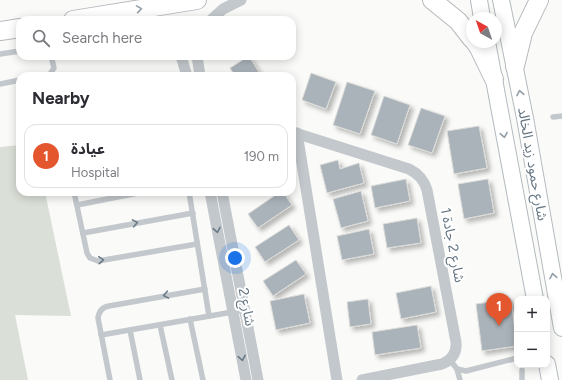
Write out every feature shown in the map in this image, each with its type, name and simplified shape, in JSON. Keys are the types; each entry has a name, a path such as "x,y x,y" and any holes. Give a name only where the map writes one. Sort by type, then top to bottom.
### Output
{"main road":[{"path":"111,16 197,0"},
{"path":"432,0 458,21 466,31"},
{"path":"479,0 481,12"},
{"name":"شارع حمود زيد الخالد","path":"501,0 515,66 562,328"},
{"path":"515,66 523,33 539,0"},
{"path":"0,31 16,29"},
{"path":"479,48 494,79"},
{"name":"شارع حمود زيد الخالد","path":"488,48 534,296"},
{"path":"548,368 550,380"}],"street":[{"path":"215,16 223,9 241,0"},
{"path":"181,60 186,72"},
{"path":"198,60 199,72"},
{"name":"شارع 2 جادة 1","path":"296,134 409,169 415,172 423,180 427,190 456,342 455,354 450,360"},
{"name":"شارع 2 جادة 1","path":"296,144 337,380"},
{"name":"شارع 2","path":"211,196 246,380"},
{"name":"شارع 2","path":"223,196 258,380"},
{"path":"362,380 442,364 450,360"}],"lane":[{"path":"0,54 16,52"},
{"path":"51,72 54,68 53,60"},
{"path":"0,84 16,81"},
{"path":"553,117 562,116"},
{"path":"75,196 88,256 92,260 98,261 197,244"},
{"path":"77,205 123,196"},
{"path":"190,196 209,316"},
{"path":"83,232 192,214"},
{"path":"110,380 98,315 101,310 106,306 204,289"},
{"path":"101,335 244,310"},
{"path":"190,319 203,380"},
{"path":"160,325 172,380"},
{"path":"130,330 140,380"},
{"path":"450,360 454,367 466,371 514,359"},
{"path":"458,369 460,380"},
{"path":"522,370 522,380"}],"shaded area":[{"path":"16,145 16,196 46,196 71,316 15,315 28,380 0,380 0,147"}],"building":[{"path":"243,60 251,60 259,72 232,72 230,68"},
{"path":"311,73 336,82 326,109 302,100"},
{"path":"347,82 375,91 360,134 333,125"},
{"path":"384,96 410,105 397,144 371,135"},
{"path":"421,108 445,116 432,153 408,145"},
{"path":"479,126 487,168 454,174 447,131"},
{"path":"338,160 340,169 359,163 364,183 327,193 320,165"},
{"path":"406,179 410,201 375,208 371,186"},
{"path":"488,179 494,213 464,219 458,184"},
{"path":"361,191 368,221 341,228 333,199"},
{"path":"274,196 286,196 292,205 258,228 248,214"},
{"path":"417,218 421,243 387,248 383,224"},
{"path":"289,225 299,240 265,262 255,247"},
{"path":"369,229 374,254 342,260 337,236"},
{"path":"296,260 306,274 273,296 263,281"},
{"path":"431,286 436,312 401,319 396,293"},
{"path":"304,294 310,323 276,330 270,301"},
{"path":"368,299 371,324 350,327 347,302"},
{"path":"511,299 514,322 514,346 482,351 476,304"},
{"path":"417,325 421,348 375,355 372,332"}],"place":[{"name":"عيادة","path":"499,326"}]}
